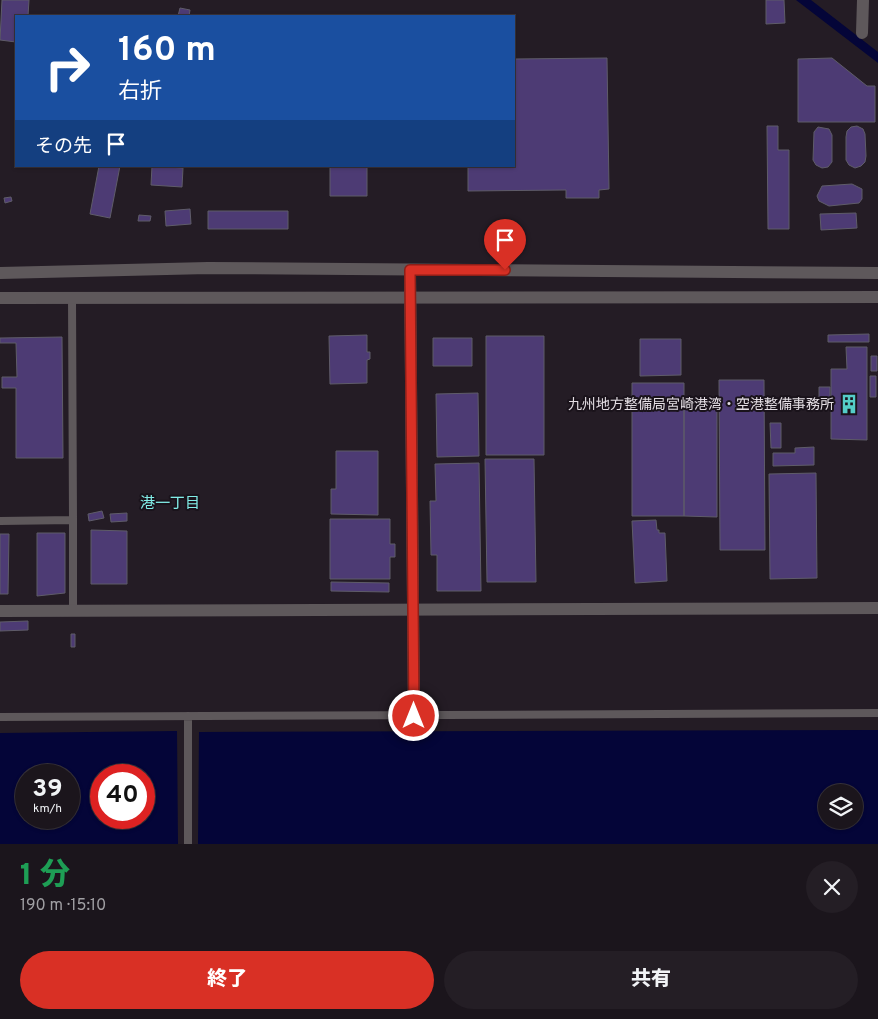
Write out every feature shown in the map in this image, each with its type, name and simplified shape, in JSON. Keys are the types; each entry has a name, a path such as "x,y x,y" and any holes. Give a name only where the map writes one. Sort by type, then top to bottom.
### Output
{"street":[{"path":"862,33 863,0"},
{"path":"0,273 208,268 878,273"},
{"path":"410,270 414,716"},
{"path":"0,298 280,299 411,296 878,297"},
{"path":"0,611 878,608"}],"lane":[{"path":"72,298 73,610"},
{"path":"0,521 73,520"},
{"path":"0,717 878,713"},
{"path":"188,716 188,844"}],"shaded area":[{"path":"796,0 811,0 878,52 878,63"},
{"path":"878,730 878,844 198,844 199,732"},
{"path":"177,731 178,844 0,844 0,733"}],"building":[{"path":"2,0 29,0 28,15 15,15 15,42 0,40"},
{"path":"766,0 784,0 785,23 766,24"},
{"path":"180,8 190,10 189,15 178,15"},
{"path":"607,58 609,189 599,190 599,198 566,198 566,190 468,191 468,167 515,167 515,59"},
{"path":"832,58 867,86 875,86 875,122 798,122 798,59"},
{"path":"767,126 778,126 778,150 789,150 789,229 768,229"},
{"path":"857,126 863,129 865,134 866,156 865,162 855,168 849,165 846,160 846,137 847,131 851,127"},
{"path":"818,127 829,129 832,135 832,162 828,167 822,168 816,165 813,160 814,132"},
{"path":"99,167 120,167 110,218 90,214"},
{"path":"152,167 183,168 182,187 151,185"},
{"path":"330,167 367,167 367,196 330,196"},
{"path":"852,184 862,189 862,199 859,203 829,206 819,201 817,196 822,186"},
{"path":"11,197 12,201 5,203 4,198"},
{"path":"190,209 191,224 166,226 165,211"},
{"path":"208,211 288,211 288,229 208,229"},
{"path":"856,213 857,228 821,230 820,214"},
{"path":"139,215 151,216 150,221 138,221"},
{"path":"869,334 869,342 828,342 828,335"},
{"path":"367,335 367,352 370,352 370,359 367,360 367,383 330,384 329,336"},
{"path":"486,336 544,336 544,455 486,455"},
{"path":"62,337 63,458 16,458 16,388 2,388 2,377 17,377 16,343 0,343 0,338"},
{"path":"433,338 472,338 472,366 433,366"},
{"path":"640,339 681,339 681,375 640,376"},
{"name":"九州地方整備局宮崎港湾・空港整備事務所","path":"846,347 867,347 867,440 831,439 831,369 847,369"},
{"path":"871,356 877,356 877,371 871,371"},
{"path":"870,376 876,376 876,397 870,397"},
{"path":"719,380 764,380 765,550 720,550"},
{"path":"632,383 684,383 684,516 632,516"},
{"path":"819,387 830,387 830,403 819,403"},
{"path":"478,393 479,456 437,457 436,394"},
{"path":"684,405 717,405 717,517 684,516"},
{"path":"770,423 781,423 781,448 771,448"},
{"path":"814,447 814,465 773,466 773,453 795,453 795,448"},
{"path":"336,451 378,451 378,515 331,514 331,489 336,489"},
{"path":"485,459 534,459 536,582 487,582"},
{"path":"479,463 481,591 437,591 437,555 431,555 430,501 436,501 435,464"},
{"path":"816,473 817,578 770,579 769,474"},
{"path":"102,511 104,518 89,521 88,514"},
{"path":"127,513 127,521 111,522 110,514"},
{"path":"330,519 390,519 390,544 395,544 395,557 390,557 390,579 330,579"},
{"path":"656,520 659,533 665,533 667,581 635,583 632,521"},
{"path":"91,530 127,531 127,584 91,584"},
{"path":"37,533 65,533 65,593 37,596"},
{"path":"0,534 9,534 8,594 0,594"},
{"path":"331,582 389,583 389,592 331,591"},
{"path":"28,621 28,630 0,631 0,622"},
{"path":"71,634 75,634 75,647 71,647"}],"place":[{"name":"九州地方整備局宮崎港湾・空港整備事務所","path":"849,404"}],"district":[{"name":"港一丁目","path":"170,503"}],"route":[{"path":"414,716 410,270 505,270"}]}
